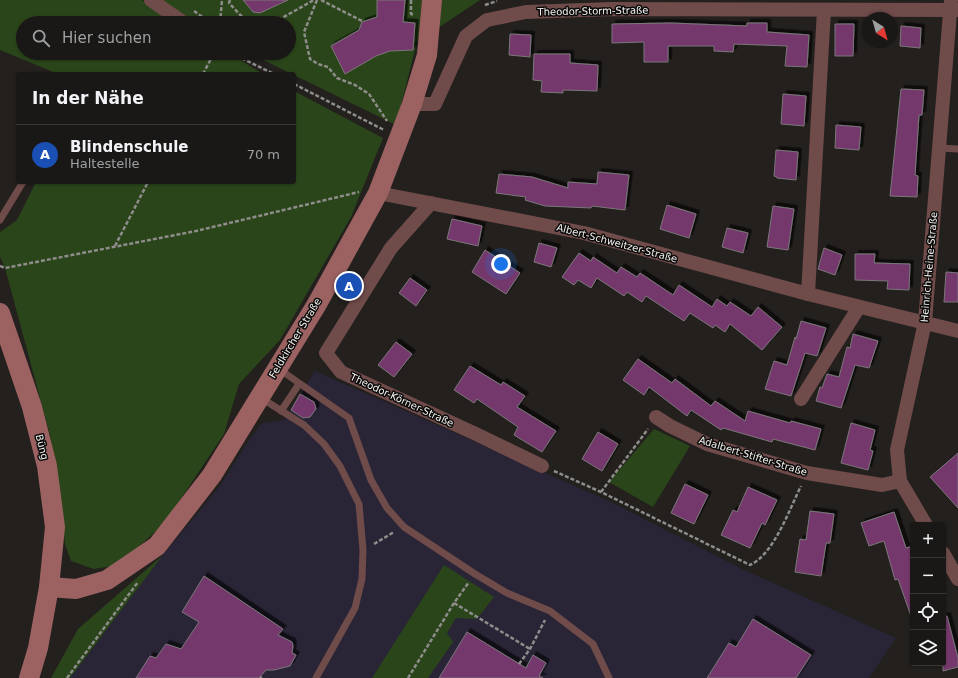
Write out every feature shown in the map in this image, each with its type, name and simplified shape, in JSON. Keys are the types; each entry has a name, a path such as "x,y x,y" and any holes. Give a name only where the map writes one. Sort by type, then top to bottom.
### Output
{"street":[{"path":"151,0 174,16"},
{"name":"Feldkircher Straße","path":"49,586 76,589 107,580 157,546 212,475 316,304 378,193 412,104 427,55 432,0"},
{"name":"Theodor-Storm-Straße","path":"412,104 436,104 466,36 487,20 526,12 613,5 785,5 824,10 953,7"},
{"name":"Heinrich-Heine-Straße","path":"924,522 900,480 897,450 924,322 953,7"},
{"path":"808,294 824,10"},
{"name":"Albert-Schweitzer-Straße","path":"378,193 584,233 808,294 958,331"},
{"name":"Theodor-Körner-Straße","path":"431,203 391,248 326,353 341,372 542,466"},
{"path":"801,399 859,307"},
{"name":"Büng","path":"0,313 32,407 47,466 55,526 49,586 38,648 28,678"},
{"name":"Adalbert-Stifter-Straße","path":"656,417 670,426 707,444 807,473 882,485 900,480"},
{"path":"945,558 958,579"}],"lane":[{"path":"939,148 958,149"},
{"path":"0,220 22,184"},
{"path":"277,368 349,418 371,480 387,508 404,527 442,550 475,574 507,593 550,611 593,644 610,678"},
{"path":"281,411 299,384"},
{"path":"260,397 304,425 324,444 340,466 359,504 363,550 362,579 355,608 316,678"}],"path":[{"path":"221,16 222,0"},
{"path":"230,0 229,3 241,16"},
{"path":"286,16 315,0"},
{"path":"315,0 304,32 310,59 318,64 328,67 337,78 355,85 369,94 399,138"},
{"path":"321,0 362,22"},
{"path":"204,72 210,60"},
{"path":"245,60 270,72"},
{"path":"296,85 399,138"},
{"path":"115,246 147,184"},
{"path":"0,266 4,268 196,231 353,192 378,193"},
{"path":"602,492 656,417"},
{"path":"542,466 602,492 750,565 760,560 772,543 807,473"},
{"path":"363,550 404,527"},
{"path":"408,678 454,603 475,574"},
{"path":"67,678 139,580"},
{"path":"454,603 530,649"},
{"path":"520,664 530,649 550,611"}],"shaded area":[{"path":"315,371 611,502 744,570 896,638 869,678 70,678 163,555 219,487 262,423 284,420"}],"green space":[{"path":"0,0 142,0 170,16 16,16 16,57 0,50"},
{"path":"158,0 422,0 419,34 396,125 296,76 296,72 288,72 263,60 296,60 296,16 184,16"},
{"path":"441,0 480,0 438,28"},
{"path":"24,60 240,60 260,72 53,72"},
{"path":"296,92 383,138 351,217 280,340 239,384 224,434 164,524 118,565 94,569 71,561 65,544 60,494 50,435 5,268 0,257 0,232 17,220 35,184 296,184"},
{"path":"654,429 690,446 653,507 609,482"},
{"path":"163,555 70,678 51,678 78,629"},
{"path":"444,565 494,597 477,619 456,618 447,633 453,642 428,678 372,678"}],"building":[{"path":"243,0 288,0 260,13 253,12"},
{"path":"377,0 405,0 403,22 415,23 413,50 390,51 376,56 345,74 331,46 359,30 362,22 377,17"},
{"path":"671,23 747,26 747,23 767,23 767,32 809,35 807,67 785,66 787,46 734,44 733,52 714,51 714,46 668,46 668,62 644,62 644,42 612,43 612,24"},
{"path":"835,24 854,24 853,56 835,56"},
{"path":"901,26 921,28 920,48 900,46"},
{"path":"510,34 531,35 530,57 509,55"},
{"path":"534,54 570,54 570,63 598,65 597,91 563,90 563,93 541,92 542,81 533,80"},
{"path":"901,89 924,90 922,115 919,115 915,175 918,176 917,197 890,196"},
{"path":"783,94 806,96 804,126 781,124"},
{"path":"836,125 861,127 859,150 835,148"},
{"path":"776,150 798,152 796,180 777,178 774,176"},
{"path":"598,172 629,175 625,210 592,206 591,208 545,206 525,200 526,197 496,193 499,174 532,177 568,188 568,182 597,184"},
{"path":"667,205 696,214 689,238 660,229"},
{"path":"773,206 794,209 788,250 767,247"},
{"path":"452,219 482,226 478,246 447,239"},
{"path":"727,228 748,233 743,253 722,247"},
{"path":"539,243 557,248 551,267 534,262"},
{"path":"824,248 842,255 835,275 818,269"},
{"path":"485,250 520,273 506,294 472,272"},
{"path":"579,253 591,261 593,257 617,273 621,267 637,277 640,273 673,295 679,285 712,307 717,299 727,306 730,302 751,316 758,307 782,327 762,350 730,324 725,332 715,325 713,328 690,313 684,321 646,296 642,302 627,292 624,296 597,278 591,288 578,280 574,285 562,277"},
{"path":"855,254 875,254 874,263 910,264 909,290 887,289 888,281 855,280"},
{"path":"946,272 958,273 958,302 944,302"},
{"path":"410,278 427,290 416,306 399,293"},
{"path":"801,321 826,328 817,356 805,353 791,396 765,389 774,361 787,365"},
{"path":"853,334 878,341 869,368 855,365 841,408 816,401 820,387 822,388 827,374 839,377 847,347 850,348"},
{"path":"396,342 412,354 394,377 378,365"},
{"path":"638,359 672,383 675,379 711,406 715,401 745,421 748,411 790,423 791,421 821,429 815,450 773,439 772,442 723,428 721,430 691,410 687,416 649,387 644,395 623,380"},
{"path":"470,366 501,385 503,382 525,396 517,407 556,431 542,452 514,435 518,427 477,399 474,403 454,390"},
{"path":"300,394 314,402 316,409 310,417 303,418 291,410"},
{"path":"851,423 875,430 870,450 873,451 868,470 841,463"},
{"path":"598,432 618,444 602,471 582,459"},
{"path":"958,453 958,508 930,477"},
{"path":"685,484 708,495 694,524 671,513"},
{"path":"748,487 777,500 765,525 762,523 750,548 721,535 733,510 737,512"},
{"path":"810,511 834,514 830,543 826,543 821,576 795,572 800,539 806,540"},
{"path":"894,512 906,548 910,547 910,613 898,579 895,580 884,541 869,546 861,523"},
{"path":"204,576 283,629 278,635 292,642 292,653 296,655 290,666 274,670 266,670 259,678 136,678 150,656 156,658 166,644 181,649 199,622 182,612"},
{"path":"946,616 958,658 958,667 943,671 943,666 946,666"},
{"path":"753,619 811,655 796,678 707,678 729,643 736,647"},
{"path":"467,632 526,668 533,655 546,663 539,676 543,678 439,678"}],"place":[{"name":"Blindenschule","path":"349,286"}]}
